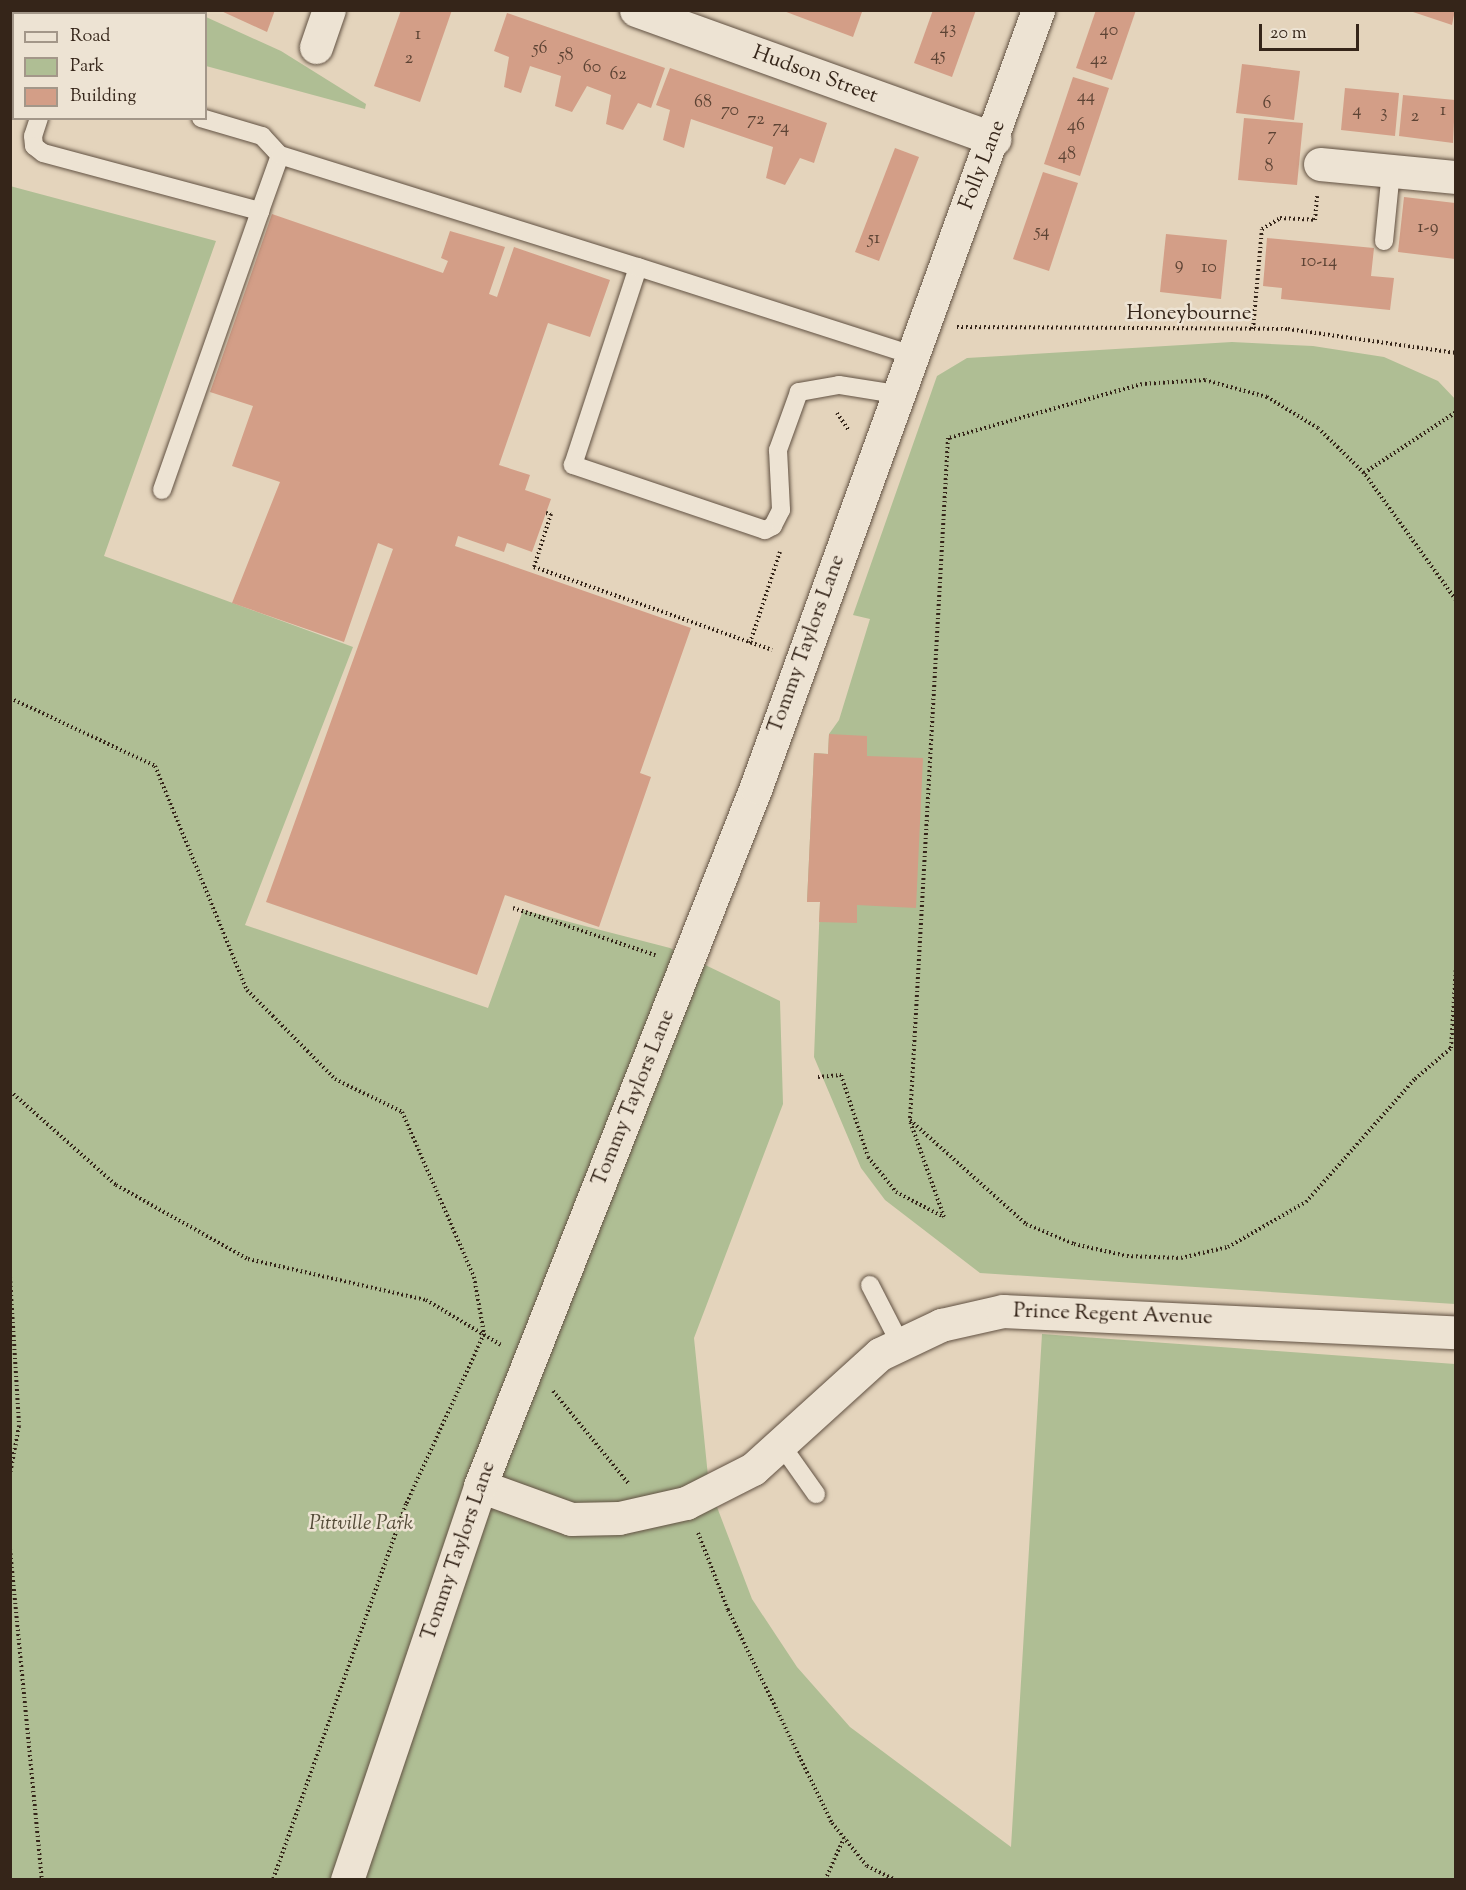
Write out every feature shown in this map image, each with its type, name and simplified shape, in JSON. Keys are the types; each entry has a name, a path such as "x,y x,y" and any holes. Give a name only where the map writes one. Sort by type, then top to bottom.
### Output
{"street":[{"path":"316,47 329,10"},
{"name":"Hudson Street","path":"636,10 994,139"},
{"name":"Folly Lane","path":"923,317 994,139 1038,10"},
{"path":"1318,180 1392,171 1455,177"},
{"name":"Tommy Taylors Lane","path":"347,1880 480,1486 756,787 923,317"},
{"name":"Prince Regent Avenue","path":"480,1486 555,1518 651,1513 686,1503 721,1488 782,1446 852,1374 900,1343 971,1316 1035,1309 1455,1332"}],"lane":[{"path":"39,120 34,147 43,153 260,211"},
{"path":"207,120 262,136 280,155 909,354"},
{"path":"162,490 280,155"},
{"path":"1384,241 1392,171"},
{"path":"638,267 573,465 765,530 773,526 781,510 778,450 799,392 839,385 896,394"},
{"path":"870,1285 900,1343"},
{"path":"782,1446 816,1494"}],"path":[{"path":"1253,329 1262,229 1280,218 1316,220 1318,180"},
{"name":"Honeybourne","path":"923,317 1002,331 1253,329 1375,338 1455,353"},
{"path":"818,1077 841,1075 868,1157 896,1192 944,1217 910,1120 948,438 1142,384 1205,380 1267,397 1318,428 1364,473 1455,600"},
{"path":"1364,473 1455,412"},
{"path":"546,513 551,514 534,567 762,647"},
{"path":"10,698 155,766 247,990 335,1079 402,1112 474,1277 484,1334 406,1504 273,1880"},
{"path":"513,908 630,947"},
{"path":"910,1120 1026,1224 1074,1244 1127,1256 1171,1258 1228,1247 1306,1202 1415,1079 1451,1048 1455,967"},
{"path":"10,1091 116,1185 248,1259 426,1300 529,1362 651,1513"},
{"path":"10,1277 19,1416 10,1474"},
{"path":"686,1503 785,1731 844,1838 867,1866 896,1880"},
{"path":"10,1549 42,1880"},
{"path":"825,1880 844,1838"},
{"path":"884,1875 887,1880"}],"green space":[{"path":"11,11 192,12 12,12 11,40"},
{"path":"207,17 281,51 366,104 365,109 207,66"},
{"name":"Pittville Park","path":"10,186 216,241 104,556 353,647 245,925 488,1008 523,910 670,948 780,1001 783,1104 694,1338 709,1486 752,1599 797,1667 850,1727 1011,1847 1042,1334 1455,1364 1455,1879 11,1879"},
{"path":"1232,342 1313,346 1384,357 1438,381 1456,400 1455,1304 980,1273 885,1200 861,1168 814,1057 820,902 807,902 814,753 828,754 829,734 839,720 870,619 853,615 937,376 967,358"}],"building":[{"path":"219,10 275,10 267,32"},
{"path":"401,10 452,10 420,102 374,86"},
{"path":"781,10 858,10 862,12 853,37"},
{"path":"933,10 976,10 952,77 914,63"},
{"path":"1096,10 1136,10 1112,80 1076,68"},
{"path":"1410,10 1455,10 1452,25 1410,11"},
{"path":"507,13 665,68 651,108 638,103 623,130 606,124 611,95 587,86 572,112 555,106 561,76 530,66 521,93 504,87 509,57 494,51"},
{"path":"1242,64 1300,71 1294,120 1236,113"},
{"path":"670,68 827,123 814,163 800,158 785,185 766,178 773,147 691,119 684,148 663,140 670,110 656,105"},
{"path":"1073,77 1109,88 1080,176 1044,164"},
{"path":"1345,88 1399,93 1395,136 1341,130"},
{"path":"1403,95 1455,100 1453,143 1399,136"},
{"path":"1244,118 1303,123 1297,185 1238,180"},
{"path":"895,148 919,157 879,261 855,252"},
{"path":"1043,172 1078,183 1049,271 1013,259"},
{"path":"1404,197 1455,203 1455,259 1398,252"},
{"path":"272,214 443,273 448,261 441,258 450,231 505,247 489,294 497,297 514,247 610,280 590,337 548,323 499,465 530,475 525,490 551,499 532,552 507,543 504,552 458,536 455,546 691,628 640,773 651,777 599,927 505,895 477,975 266,902 393,549 378,543 344,642 232,603 280,482 232,466 253,406 210,392"},
{"path":"1166,234 1227,240 1221,299 1160,292"},
{"path":"1267,238 1374,248 1371,276 1394,278 1390,310 1281,299 1282,288 1263,286"},
{"path":"829,734 867,736 867,756 923,758 916,908 857,905 857,923 819,922 820,902 807,902 814,753 828,754"}]}
